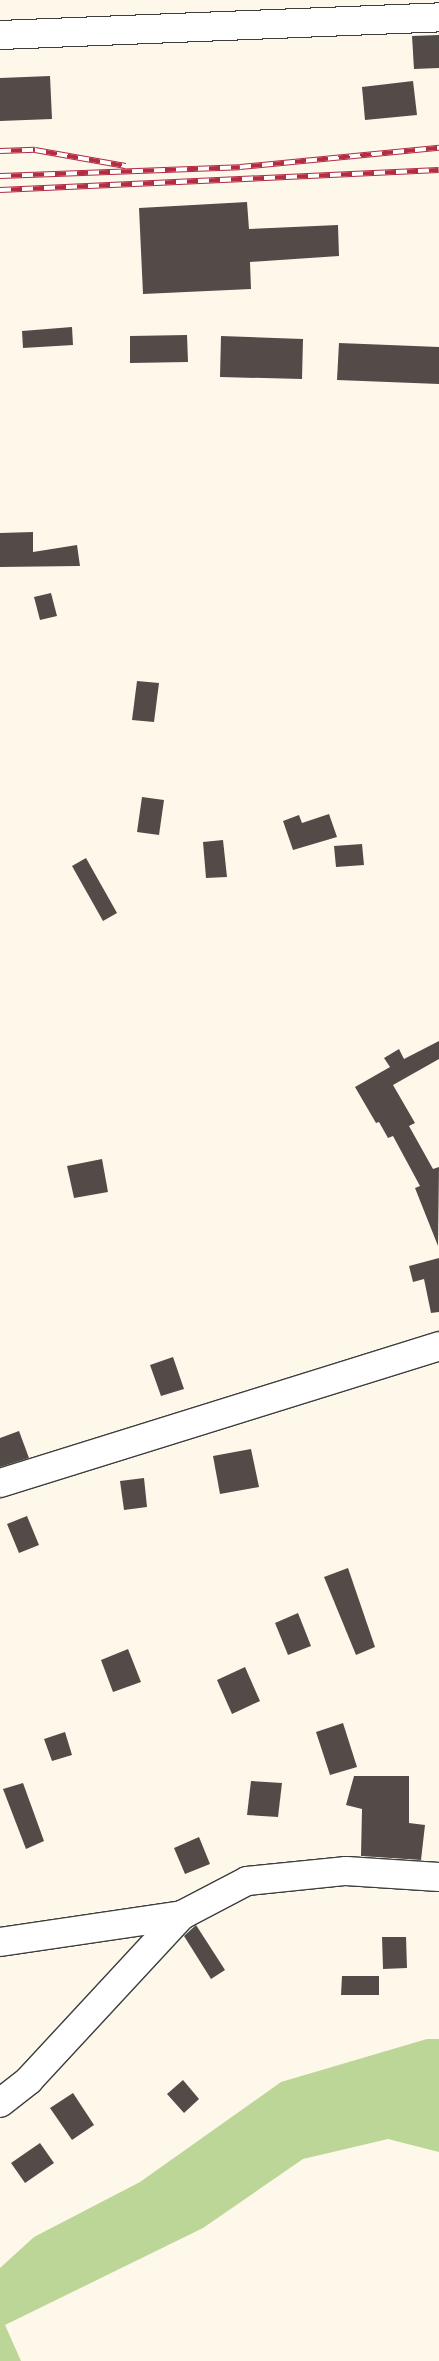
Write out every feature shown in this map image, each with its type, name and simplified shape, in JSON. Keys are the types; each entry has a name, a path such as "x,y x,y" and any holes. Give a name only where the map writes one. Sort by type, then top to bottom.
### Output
{"street":[{"path":"0,36 439,17"},
{"path":"0,1484 439,1346"},
{"path":"0,1942 182,1915 247,1881 346,1871 439,1877"},
{"path":"0,2103 29,2080 182,1915"}],"green space":[{"path":"427,2039 439,2039 439,2152 388,2139 303,2159 203,2228 5,2325 21,2361 0,2361 0,2268 34,2237 140,2182 281,2082"}],"building":[{"path":"439,35 439,68 414,69 412,36"},
{"path":"50,76 52,119 0,121 0,78"},
{"path":"413,81 417,115 365,120 362,87"},
{"path":"247,202 249,229 338,225 339,256 250,262 251,289 143,294 139,208"},
{"path":"72,327 73,345 23,348 22,331"},
{"path":"187,335 188,362 130,363 130,336"},
{"path":"221,336 303,339 302,379 220,377"},
{"path":"339,343 439,347 439,384 337,380"},
{"path":"33,532 33,552 77,545 80,566 0,567 0,533"},
{"path":"51,593 57,616 40,620 34,597"},
{"path":"137,681 159,683 154,722 132,720"},
{"path":"142,797 164,800 159,835 137,832"},
{"path":"329,814 337,837 293,850 283,821 299,815 302,823"},
{"path":"223,840 227,877 206,878 203,842"},
{"path":"362,844 364,865 336,867 334,846"},
{"path":"86,858 117,913 103,921 72,866"},
{"path":"439,1041 439,1059 393,1085 415,1123 409,1126 433,1169 439,1167 438,1246 415,1188 420,1186 393,1136 388,1138 379,1122 376,1123 355,1087 390,1067 384,1058 399,1049 404,1059"},
{"path":"102,1159 108,1192 74,1198 67,1166"},
{"path":"439,1258 439,1312 431,1313 424,1279 413,1282 409,1266"},
{"path":"173,1357 184,1389 161,1396 150,1365"},
{"path":"19,1431 29,1458 0,1467 0,1438"},
{"path":"251,1449 259,1487 220,1494 213,1456"},
{"path":"144,1478 147,1507 124,1510 120,1481"},
{"path":"27,1516 39,1545 19,1553 7,1524"},
{"path":"348,1568 375,1647 356,1655 324,1577"},
{"path":"298,1613 311,1646 288,1655 275,1623"},
{"path":"128,1649 141,1682 113,1692 101,1660"},
{"path":"245,1667 260,1701 232,1714 217,1680"},
{"path":"343,1723 357,1767 330,1775 316,1732"},
{"path":"65,1732 72,1755 52,1761 44,1739"},
{"path":"354,1776 409,1776 409,1823 425,1825 421,1860 361,1856 362,1809 346,1805"},
{"path":"251,1781 282,1783 278,1817 247,1815"},
{"path":"23,1783 44,1841 26,1849 3,1789"},
{"path":"199,1837 210,1864 185,1874 174,1848"},
{"path":"196,1925 225,1970 211,1979 184,1936"},
{"path":"382,1937 406,1937 407,1968 383,1969"},
{"path":"342,1976 379,1976 379,1995 341,1995"},
{"path":"183,2080 199,2099 184,2113 167,2094"},
{"path":"73,2093 94,2125 72,2140 50,2108"},
{"path":"40,2143 54,2163 25,2183 11,2163"}],"railway":[{"path":"0,176 240,167 439,148"},
{"path":"0,151 35,150 126,166"},
{"path":"0,190 439,170"}]}
